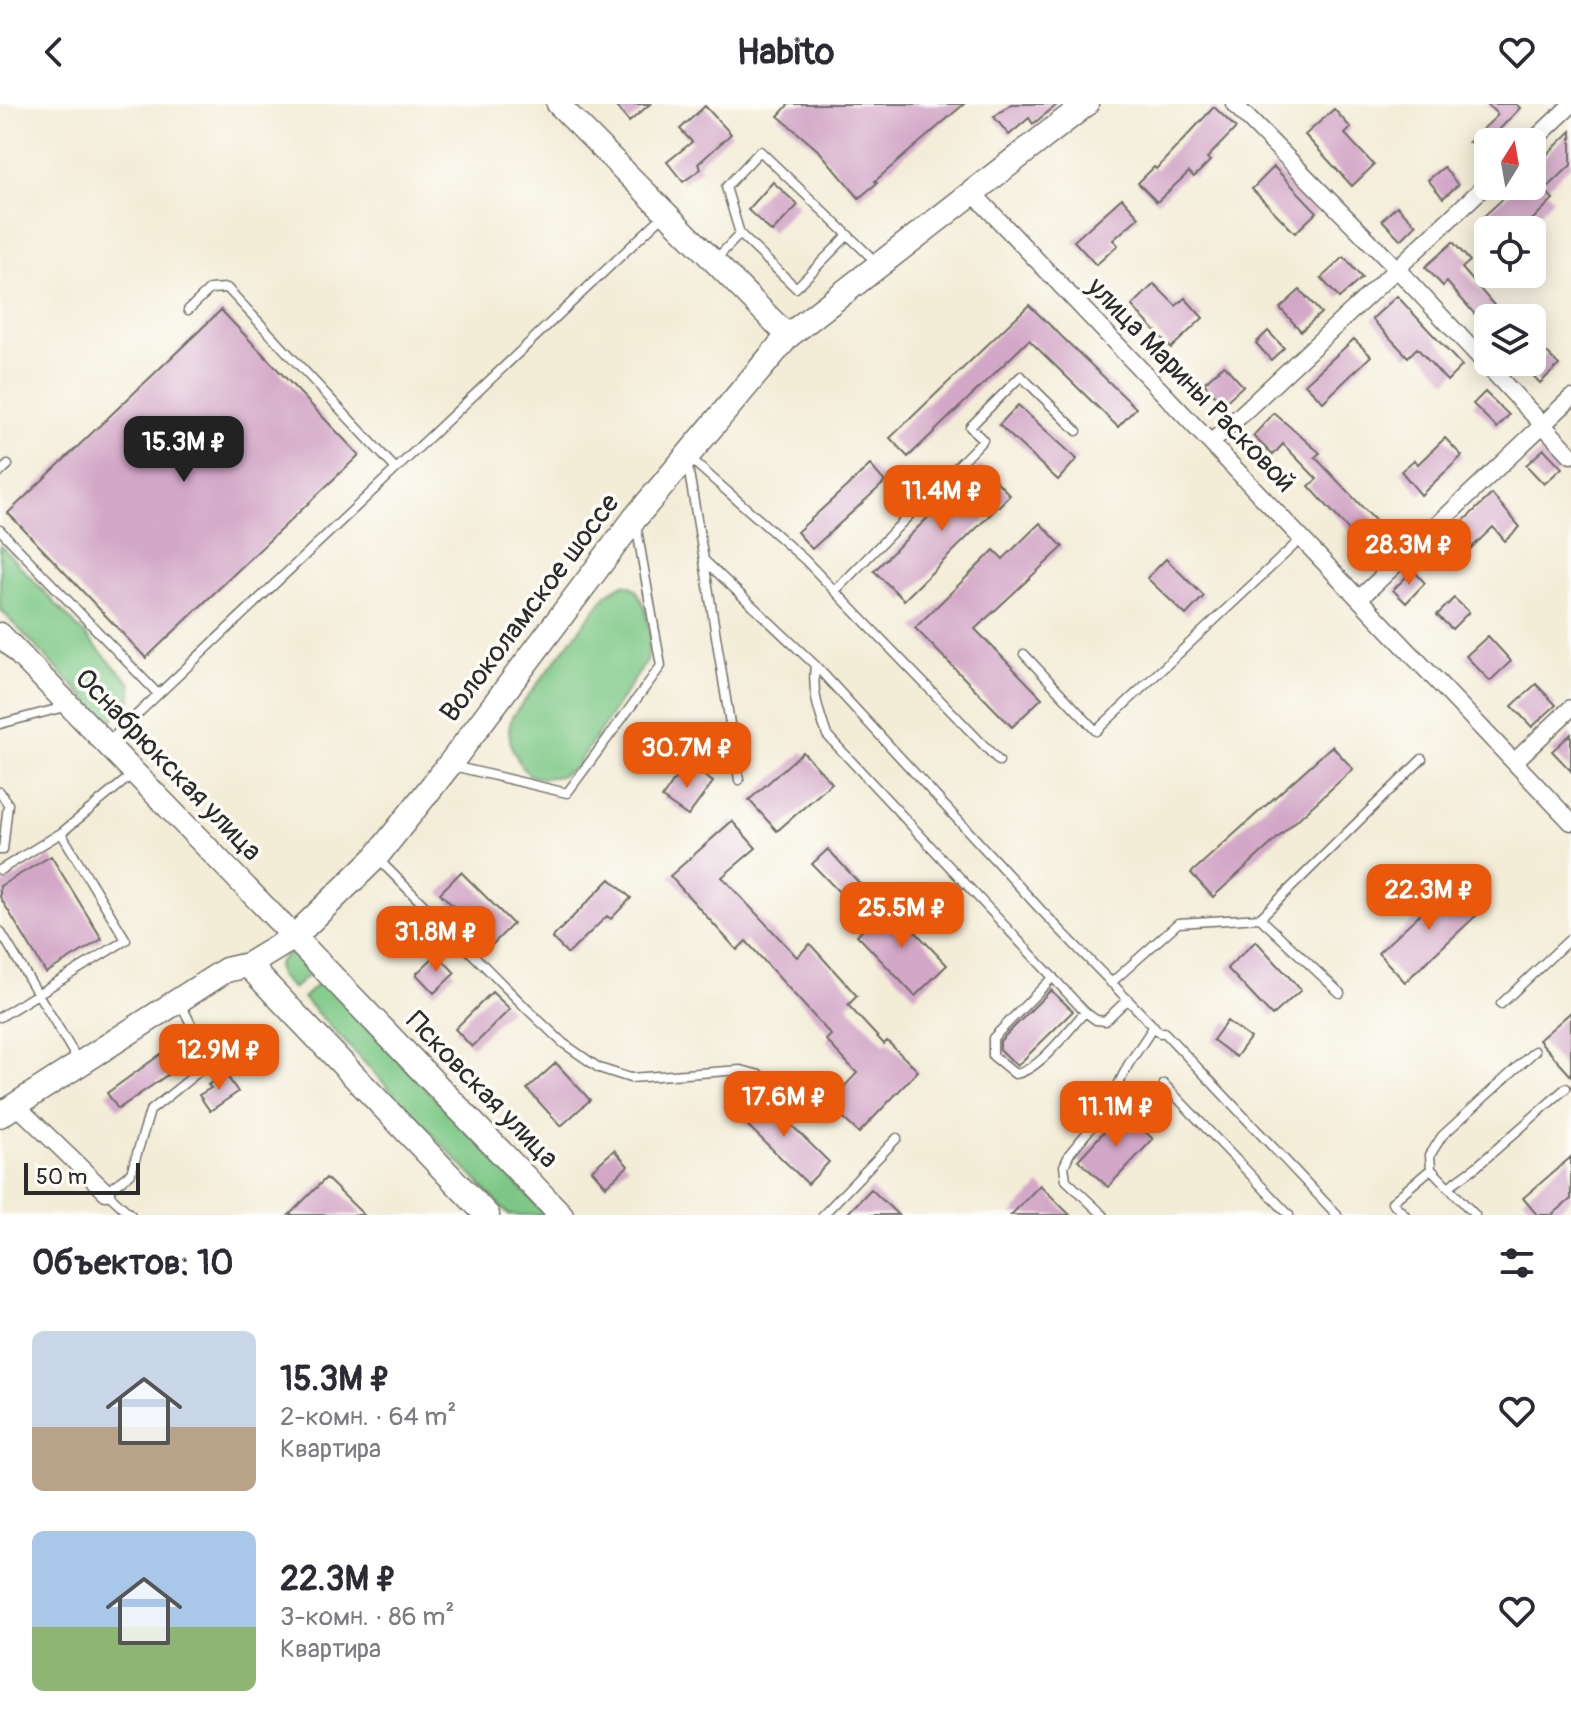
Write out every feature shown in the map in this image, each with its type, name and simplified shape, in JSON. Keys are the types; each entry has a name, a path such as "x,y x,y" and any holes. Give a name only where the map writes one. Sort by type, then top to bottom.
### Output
{"main road":[{"name":"Волоколамское шоссе","path":"8,1110 226,970 248,965 294,937 376,857 635,518 788,336 1086,104"},
{"name":"Псковская улица","path":"294,937 561,1215"},
{"path":"248,965 487,1215"}],"street":[{"path":"558,104 788,336"},
{"path":"1234,104 1397,269 1571,455"},
{"path":"1546,129 1571,105"},
{"name":"улица Марины Расковой","path":"972,192 1571,822"},
{"path":"1211,443 1474,196"},
{"path":"1359,599 1571,398"},
{"name":"Оснабрюкская улица","path":"0,634 294,937"},
{"path":"1514,762 1571,708"},
{"path":"8,1110 106,1192"}],"lane":[{"path":"848,235 796,288 740,234 726,187 760,151 848,235 878,264"},
{"path":"105,745 666,213"},
{"path":"714,261 740,234"},
{"path":"188,310 210,289 227,288 396,469"},
{"path":"835,591 983,440 970,427 1021,376 1077,431"},
{"path":"686,455 739,780"},
{"path":"686,455 805,560 999,761"},
{"path":"0,472 8,465"},
{"path":"449,765 567,793 661,666 635,518"},
{"path":"0,530 158,694"},
{"path":"1024,654 1096,731 1302,538"},
{"path":"704,560 815,665 1040,909 1160,1033 1164,1032 1337,1215"},
{"path":"815,665 813,684 816,705 827,735 1085,1012 1096,1020 1105,1021 1128,999"},
{"path":"0,724 68,706"},
{"path":"1111,983 1178,923 1260,918 1422,759"},
{"path":"0,870 61,833 133,773"},
{"path":"0,792 8,804 3,850 0,850"},
{"path":"0,1017 126,940 61,833"},
{"path":"376,857 536,1018 563,1043 599,1068 630,1078 741,1070 760,1075 808,1114"},
{"path":"1260,918 1340,993"},
{"path":"0,931 79,1063"},
{"path":"1501,1004 1571,938"},
{"path":"1053,977 993,1038 993,1056 1015,1074 1024,1073 1085,1012"},
{"path":"131,1215 106,1192 131,1173 150,1111 202,1069 204,1051 179,1000"},
{"path":"1103,1215 1066,1180 1064,1166 1070,1153 1105,1111 1128,1065 1154,1026"},
{"path":"1475,1215 1431,1169 1430,1155 1442,1136 1535,1051"},
{"path":"1164,1084 1289,1215"},
{"path":"1448,1187 1476,1167 1566,1088"},
{"path":"823,1215 897,1138"},
{"path":"1405,1215 1392,1202 1431,1169"}],"green space":[{"path":"0,545 131,684 131,703 111,720 104,718 0,609"},
{"path":"623,584 637,591 646,611 650,637 647,661 575,768 560,776 531,776 522,768 511,746 509,729 512,717 607,594"},
{"path":"286,954 297,956 312,972 293,989 279,976 277,965"},
{"path":"322,980 546,1215 509,1215 303,998"}],"building":[{"path":"614,104 650,104 629,122"},
{"path":"789,104 964,104 859,198 820,152 778,116"},
{"path":"1011,104 1058,104 1033,124 1029,118 1009,135 994,117"},
{"path":"1487,104 1516,104 1520,108 1501,128 1484,128 1498,115"},
{"path":"705,106 731,134 698,164 701,169 683,182 667,162 692,142 680,129"},
{"path":"1214,107 1236,128 1207,158 1210,161 1194,177 1189,172 1157,202 1138,183 1154,167 1156,169"},
{"path":"1334,109 1351,128 1345,134 1374,165 1352,186 1305,135"},
{"path":"1571,131 1571,165 1546,189 1546,155"},
{"path":"1274,167 1317,212 1295,233 1252,189"},
{"path":"1444,167 1458,185 1443,198 1428,180"},
{"path":"773,182 798,205 772,232 748,210"},
{"path":"1546,191 1553,199 1536,216 1484,216 1502,200 1546,200"},
{"path":"1122,198 1139,217 1113,240 1118,245 1096,265 1074,241"},
{"path":"1397,206 1416,225 1401,240 1382,220"},
{"path":"1453,242 1470,261 1462,268 1474,282 1474,288 1479,288 1493,304 1474,304 1474,313 1447,282 1443,286 1425,267"},
{"path":"1344,257 1362,278 1339,298 1321,278"},
{"path":"1154,284 1176,306 1185,298 1203,318 1171,348 1132,306"},
{"path":"1300,290 1321,313 1301,331 1280,308"},
{"path":"1397,296 1462,366 1447,381 1417,348 1408,357 1372,319"},
{"path":"1029,305 1136,408 1118,427 1029,340 908,457 890,438"},
{"path":"221,310 359,455 146,658 8,513"},
{"path":"1268,331 1284,348 1271,360 1256,343"},
{"path":"1354,339 1371,356 1323,402 1305,384"},
{"path":"1546,354 1559,365 1540,383 1534,376 1546,376"},
{"path":"1224,365 1243,386 1223,404 1204,383"},
{"path":"1485,392 1509,415 1497,428 1473,404"},
{"path":"1018,405 1077,459 1058,480 999,425"},
{"path":"1274,413 1320,453 1315,457 1385,531 1366,549 1309,486 1317,479 1283,444 1273,455 1253,436"},
{"path":"1445,438 1462,456 1421,495 1401,471 1414,460 1418,464"},
{"path":"1544,449 1562,468 1544,484 1526,465"},
{"path":"870,465 885,482 812,549 797,532"},
{"path":"981,465 1010,495 904,600 874,571"},
{"path":"1492,494 1520,527 1505,541 1493,527 1458,561 1441,542"},
{"path":"1040,523 1063,547 975,629 1042,698 1012,727 915,628 994,550 1003,559"},
{"path":"1166,559 1204,596 1186,615 1147,578"},
{"path":"1413,570 1425,583 1406,603 1393,590"},
{"path":"1454,598 1469,612 1452,629 1437,615"},
{"path":"1488,636 1511,661 1490,681 1466,656"},
{"path":"1536,684 1556,705 1532,727 1512,706"},
{"path":"1571,734 1571,771 1552,751"},
{"path":"1332,746 1353,769 1213,897 1191,873"},
{"path":"803,752 832,783 777,831 749,800"},
{"path":"686,763 713,782 688,816 662,798"},
{"path":"732,821 756,848 722,877 797,957 810,944 857,996 848,1005 884,1044 887,1041 918,1071 859,1133 828,1104 857,1073 826,1040 831,1035 746,941 737,950 670,876"},
{"path":"828,849 860,884 845,898 812,864"},
{"path":"51,856 102,939 46,973 0,897 0,886"},
{"path":"461,872 513,924 492,945 440,893"},
{"path":"610,879 631,898 611,919 607,916 568,954 552,938"},
{"path":"1453,883 1480,912 1405,982 1378,953"},
{"path":"889,904 947,965 915,996 857,935"},
{"path":"1256,941 1301,990 1272,1016 1227,968"},
{"path":"437,954 455,973 434,993 416,974"},
{"path":"1051,990 1073,1011 1017,1066 1000,1049 1000,1041"},
{"path":"492,992 510,1009 472,1047 455,1029"},
{"path":"1571,1012 1571,1076 1539,1040"},
{"path":"1227,1021 1250,1038 1236,1057 1213,1040"},
{"path":"161,1054 173,1071 118,1109 107,1093"},
{"path":"556,1063 590,1100 561,1126 527,1089"},
{"path":"225,1073 238,1092 210,1111 199,1095 211,1088 208,1085"},
{"path":"761,1095 829,1162 808,1184 739,1117"},
{"path":"1123,1111 1153,1139 1108,1187 1078,1160"},
{"path":"614,1150 628,1166 606,1186 592,1170"},
{"path":"1571,1157 1571,1199 1552,1215 1537,1215 1523,1198"},
{"path":"326,1178 364,1215 289,1215"},
{"path":"1040,1185 1070,1215 1011,1215"},
{"path":"871,1189 898,1215 846,1215"}]}
